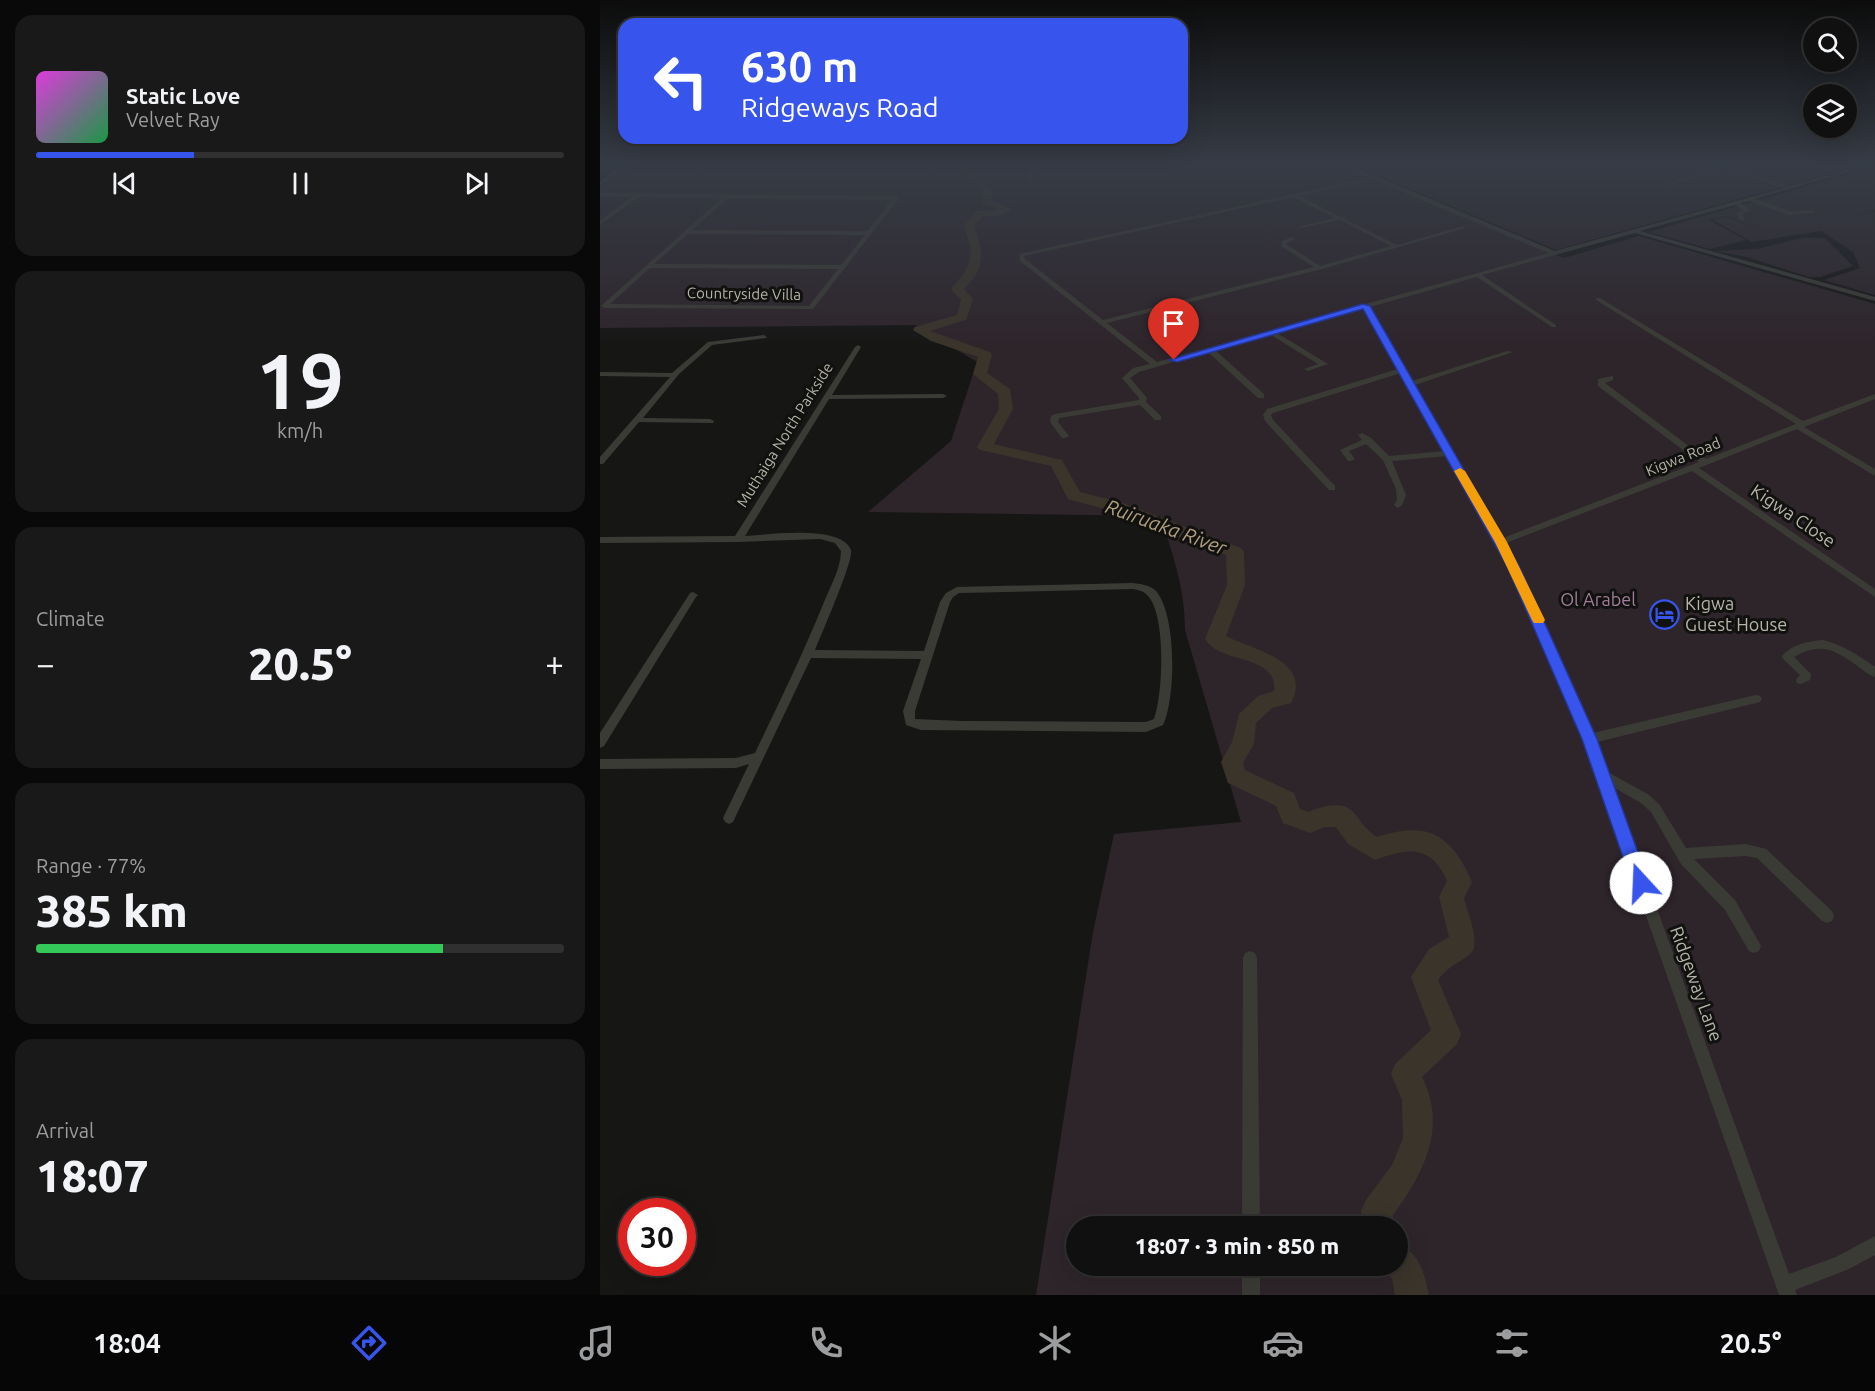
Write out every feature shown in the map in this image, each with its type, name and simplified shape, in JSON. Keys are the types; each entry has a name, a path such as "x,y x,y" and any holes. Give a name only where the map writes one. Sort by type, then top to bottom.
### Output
{"street":[{"path":"647,266 695,224"},
{"name":"Countryside Villa","path":"647,266 604,306 808,309 815,305 875,224"},
{"path":"1156,365 1022,260 1021,255 1160,224"},
{"path":"1302,227 1314,224"},
{"path":"1355,224 1395,246"},
{"path":"1485,224 1556,254"},
{"path":"1158,418 1142,402 1143,398 1126,378 1136,370 1661,224"},
{"path":"1104,322 1320,268 1463,228"},
{"path":"1637,231 1875,299"},
{"path":"686,232 869,233"},
{"path":"1293,239 1282,245 1320,268"},
{"path":"647,266 843,267"},
{"path":"1479,276 1554,326"},
{"path":"1598,299 1875,473"},
{"name":"Ridgeway Lane","path":"1366,306 1448,453 1501,542 1542,627 1590,739 1786,1290"},
{"path":"1271,332 1324,364 1308,369"},
{"path":"600,462 675,374 710,343 764,337"},
{"name":"Muthaiga North Parkside","path":"738,539 858,347"},
{"path":"1209,350 1261,396"},
{"path":"1410,384 1509,352"},
{"path":"1332,489 1269,421 1267,415 1270,411 1402,370"},
{"path":"600,374 675,374"},
{"path":"1610,378 1601,381 1601,384 1704,462"},
{"path":"826,398 943,396"},
{"name":"Kigwa Road","path":"1501,542 1875,396"},
{"path":"1065,436 1054,422 1055,416 1142,402"},
{"path":"637,420 710,421"},
{"path":"1351,459 1344,450 1365,438 1387,459 1388,469 1402,494 1398,505"},
{"path":"1387,459 1448,453"},
{"name":"Kigwa Close","path":"1692,467 1875,594"},
{"path":"600,540 820,536 838,541 846,550 844,564 808,654 729,818"},
{"path":"1133,586 1146,588 1154,596 1162,624 1169,675 1164,712 1159,722 1146,727 921,725 910,722 909,711 928,655 945,602 949,595 957,590 1133,586"},
{"path":"600,743 693,595"},
{"path":"1801,680 1806,677 1806,674 1786,656 1808,646 1840,647 1875,673"},
{"path":"808,654 928,655"},
{"path":"1590,739 1756,699"},
{"path":"600,764 736,763 760,756"},
{"path":"1602,775 1650,803 1682,854 1730,905 1754,946"},
{"path":"1682,854 1746,850 1761,854 1827,916"},
{"path":"1250,958 1251,1216"},
{"path":"1786,1290 1862,1254 1875,1245"},
{"path":"1251,1276 1251,1295"}],"green space":[{"name":"Ol Arabel","path":"600,224 1483,224 1564,258 1639,236 1875,304 1875,1295 1036,1295 1093,932 1114,834 1241,822 1185,630 1181,586 1160,516 868,512 951,441 977,362 915,325 600,328"},
{"path":"1495,224 1647,224 1556,250"},
{"path":"1674,224 1717,224 1746,240 1710,249 1648,232"},
{"path":"1721,224 1747,224 1764,231 1748,224 1875,224 1875,295 1824,280 1860,268 1853,252 1821,231 1752,242"},
{"path":"1802,238 1825,238 1853,266 1820,277 1809,277 1747,257 1714,251 1757,249"}],"waterway":[{"name":"Ruiruaka River","path":"970,224 977,252 970,274 957,289 967,299 962,317 919,330 943,342 985,355 980,374 1005,392 1006,409 985,447 1057,463 1074,495 1114,506 1235,552 1236,585 1215,639 1274,665 1283,677 1285,686 1284,697 1265,702 1246,720 1243,744 1232,762 1236,776 1286,800 1291,816 1310,823 1322,817 1342,816 1356,836 1375,849 1404,841 1427,842 1437,847 1445,855 1460,882 1451,897 1463,943 1438,958 1424,977 1447,1034 1405,1074 1417,1098 1418,1138 1403,1176 1377,1211 1377,1216"},
{"name":"Ruiruaka River","path":"1408,1276 1412,1295"}],"slow traffic":[{"path":"1460,471 1501,542 1538,620"}],"place":[{"name":"Kigwa Guest House","path":"1664,614"}],"route":[{"path":"1174,360 1366,306 1513,566 1590,739 1641,883"}]}
